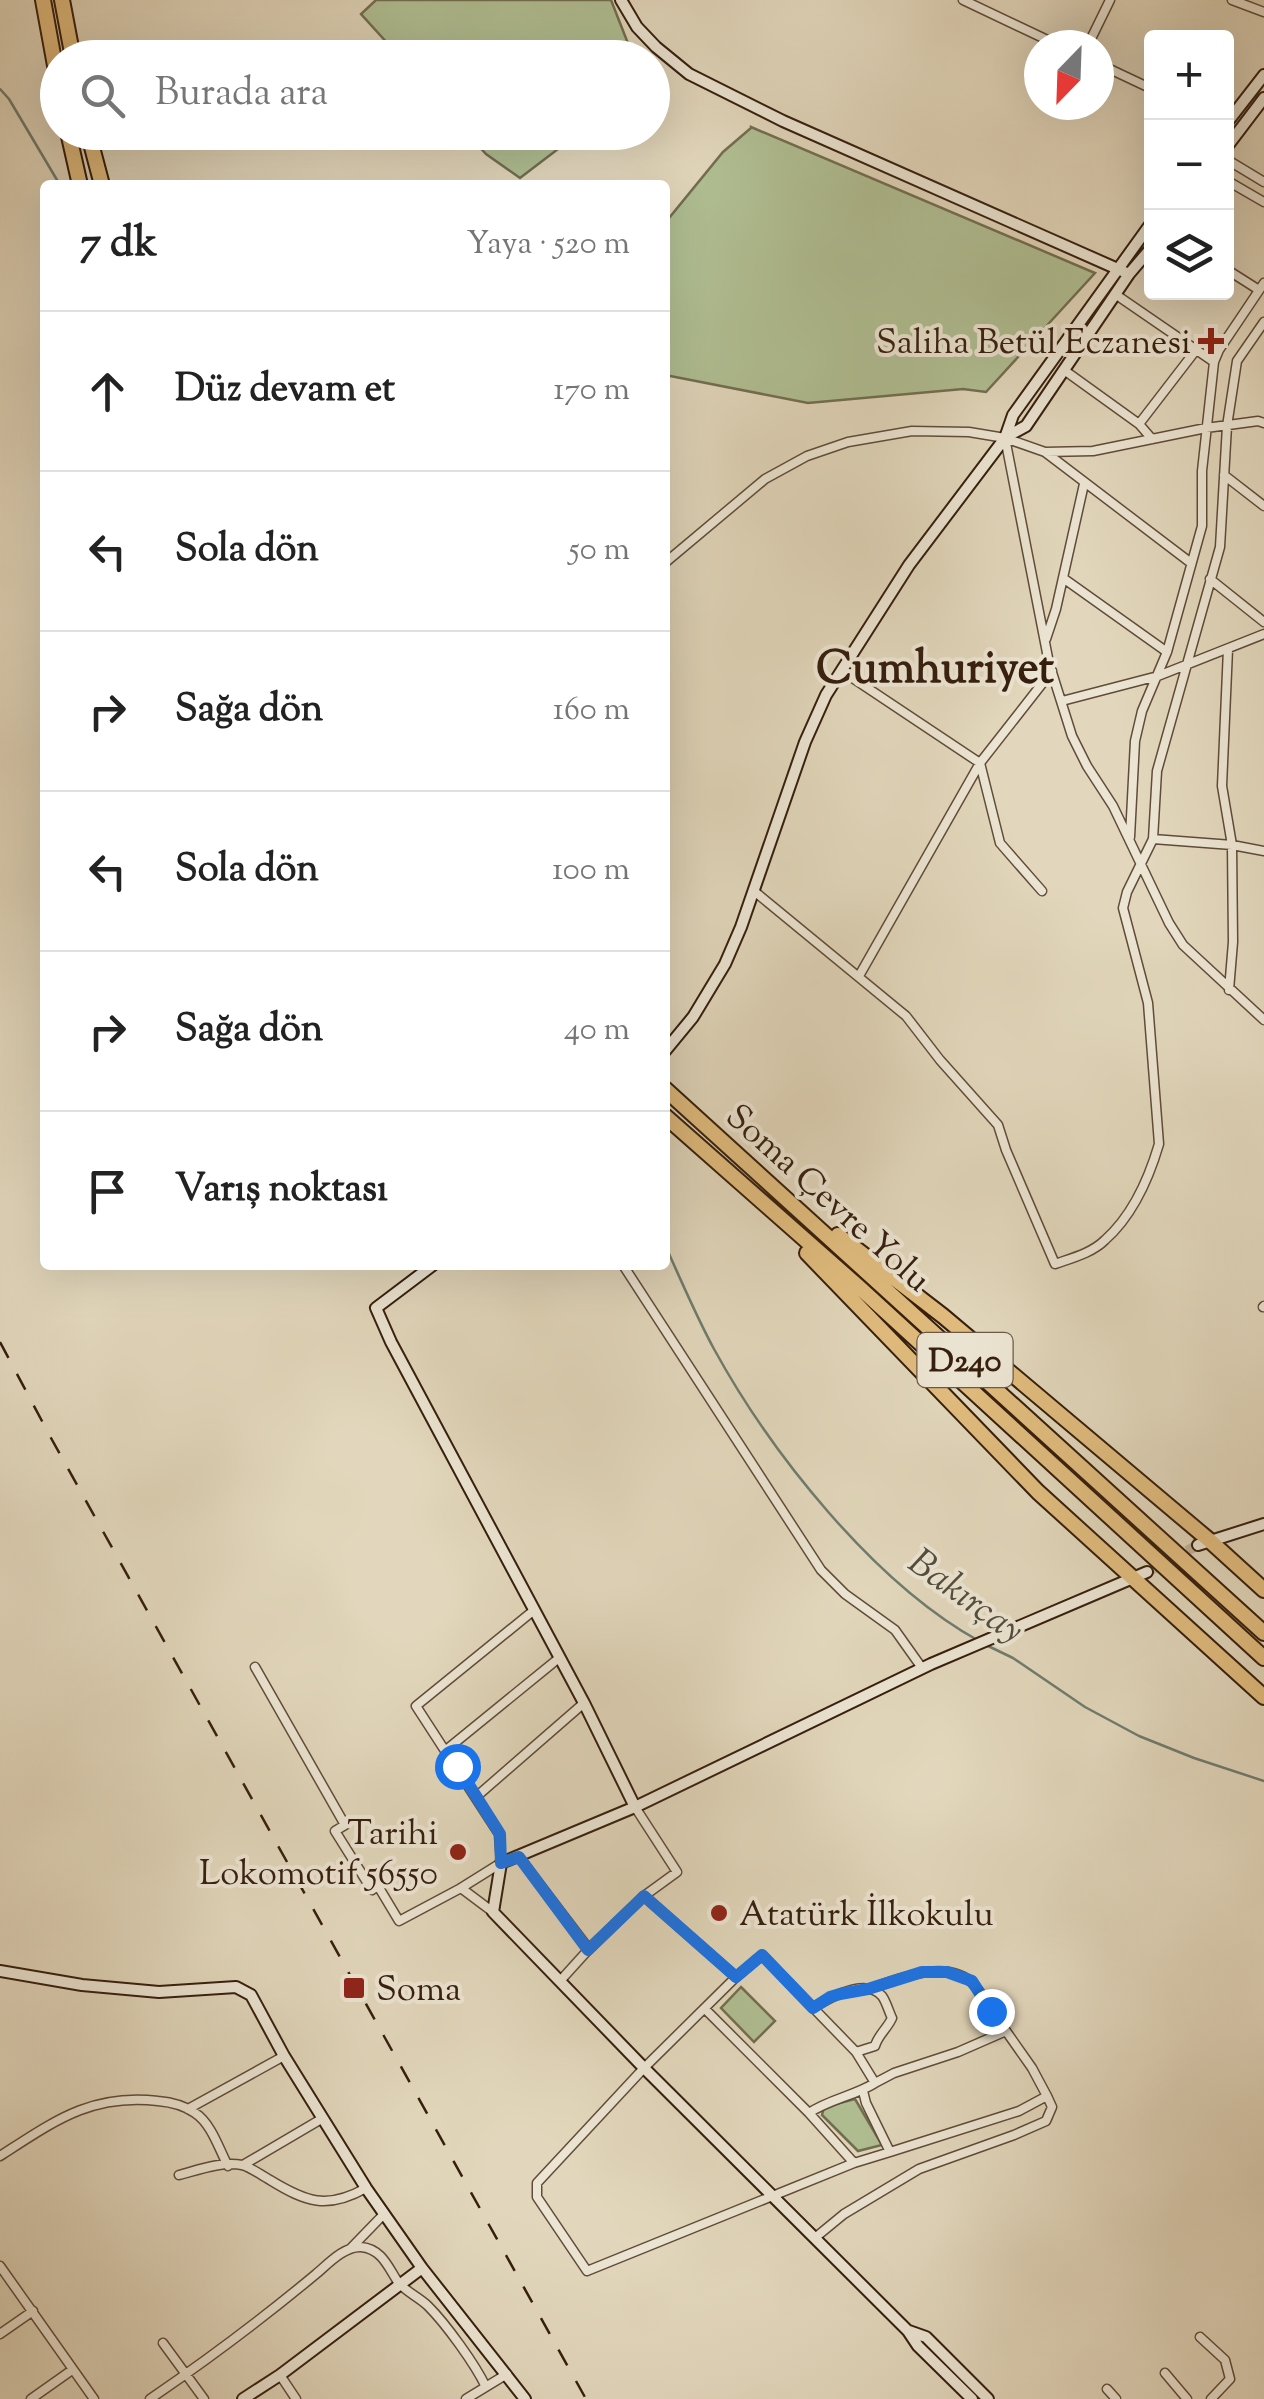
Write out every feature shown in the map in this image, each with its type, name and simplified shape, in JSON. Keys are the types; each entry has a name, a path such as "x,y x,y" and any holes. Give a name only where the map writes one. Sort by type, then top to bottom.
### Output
{"highway":[{"path":"43,0 50,40"},
{"path":"62,0 70,40"},
{"path":"72,150 79,180"},
{"path":"93,150 101,180"},
{"name":"Soma Çevre Yolu","path":"670,1095 1264,1633"},
{"name":"Soma Çevre Yolu","path":"670,1121 860,1288 1264,1658"},
{"path":"756,1172 944,1316 1264,1590"},
{"path":"744,1188 1038,1492 1140,1575 1264,1697"}],"main road":[{"path":"621,0 650,40"},
{"path":"670,58 689,74 783,121 1124,271"},
{"path":"1229,120 1264,75"},
{"path":"1234,137 1264,98"},
{"path":"670,1044 726,964 805,742 826,695 909,565 1005,438 1013,416 1124,271 1144,236"},
{"path":"1005,438 1026,426 1115,294 1124,271 1144,253"},
{"path":"426,1270 376,1308 390,1342 584,1703 635,1807"},
{"path":"1204,1542 1264,1524"},
{"path":"972,2399 492,1912 501,1863 635,1807 926,1666 1140,1575"},
{"path":"0,1971 82,1985 159,1992 236,1988 251,1996 366,2188 422,2268 526,2399"},
{"path":"242,2399 422,2268"},
{"path":"908,2330 926,2337 988,2399"}],"street":[{"path":"963,0 1026,30"},
{"path":"1095,30 1110,0"},
{"path":"1232,0 1264,12"},
{"path":"1114,71 1144,84"},
{"path":"1234,165 1264,182"},
{"path":"1234,185 1264,202"},
{"path":"1130,842 1132,772 1142,711 1167,652 1202,526 1202,471 1214,362 1261,287 1234,273"},
{"path":"1115,294 1214,362"},
{"path":"754,891 906,1016 998,1125 1055,1264 1104,1242 1128,1214 1153,1166 1159,1144 1148,1003 1124,908 1126,892 1153,839 1157,772 1220,547 1226,426 1237,361 1264,322"},
{"path":"1139,424 1196,350"},
{"path":"1064,370 1139,424 1152,439"},
{"path":"1045,452 1094,451 1206,428 1264,423"},
{"path":"670,559 766,478 807,456 848,442 912,431 969,432 1005,438 1045,452 1191,563"},
{"path":"1005,438 1045,642 1072,736 1086,766 1113,806 1183,944 1264,1020"},
{"path":"1224,474 1264,506"},
{"path":"1045,642 1084,484"},
{"path":"1063,578 1167,652"},
{"path":"1210,579 1264,622"},
{"path":"1062,702 1158,676 1264,634"},
{"path":"1228,649 1222,786 1232,844 1233,942 1229,990"},
{"path":"842,671 980,762 1000,843 1042,891"},
{"path":"860,976 980,762 1052,672"},
{"path":"1153,839 1232,844 1264,851"},
{"path":"626,1270 821,1570 895,1630 926,1666"},
{"path":"255,1667 345,1825 335,1831 372,1890 378,1886 399,1921 501,1863 500,1834 416,1706 533,1611"},
{"path":"446,1750 559,1658"},
{"path":"476,1797 584,1703"},
{"path":"560,1981 644,1896 677,1872 635,1807"},
{"path":"519,1857 588,1950"},
{"path":"462,1888 492,1912"},
{"path":"644,1896 736,1977"},
{"path":"875,2083 856,2052 762,1955 644,2068 537,2183 537,2196 587,2271 854,2163 1019,2111 1048,2096"},
{"path":"868,1989 922,1972 947,1972 972,1981 1003,2032"},
{"path":"813,2008 830,1997 863,1988 882,1996 892,2018 889,2025 878,2036 875,2046 856,2052"},
{"path":"705,2010 854,2163"},
{"path":"809,2113 826,2102 863,2091 894,2073 1006,2031 1052,2106 1046,2121 918,2169 844,2214 816,2237"},
{"path":"188,2109 284,2056"},
{"path":"863,2091 890,2152"},
{"path":"0,2156 39,2130 88,2106 106,2100 140,2098 188,2109 204,2120 228,2166"},
{"path":"179,2175 214,2166 243,2165 323,2118"},
{"path":"243,2165 310,2201 340,2200 366,2188"},
{"path":"150,2399 261,2319 350,2248 384,2214"},
{"path":"350,2248 362,2247 386,2260 400,2284 431,2309 486,2387"},
{"path":"0,2266 94,2399"},
{"path":"0,2334 33,2310"},
{"path":"1200,2337 1225,2360 1230,2379 1211,2399"},
{"path":"163,2343 204,2399"},
{"path":"33,2398 72,2370"},
{"path":"1165,2373 1187,2399"},
{"path":"466,2399 508,2374"},
{"path":"280,2375 296,2399"},
{"path":"1107,2389 1116,2399"}],"green space":[{"path":"376,0 611,0 627,40 385,40 361,14"},
{"path":"751,127 1095,273 986,392 963,389 808,403 670,376 670,217 723,152"},
{"path":"482,150 557,150 520,178"},
{"path":"741,1987 775,2021 754,2042 721,2008"},
{"path":"855,2099 882,2145 858,2151 822,2115 824,2107"}],"waterway":[{"name":"Bakırçay","path":"0,89 57,180"},
{"name":"Bakırçay","path":"670,1256 737,1389 795,1472 864,1551 901,1586 979,1641"},
{"name":"Bakırçay","path":"986,1645 1139,1736 1264,1781"}],"tunnel":[{"path":"1147,1572 1198,1545"}],"railway":[{"path":"0,1342 586,2399"}],"place":[{"name":"Saliha Betül Eczanesi","path":"1211,341"},
{"name":"Tarihi Lokomotif 56550","path":"458,1852"},
{"name":"Atatürk İlkokulu","path":"719,1913"},
{"name":"Soma","path":"354,1988"}],"district":[{"name":"Cumhuriyet","path":"935,666"}],"route":[{"path":"457,1766 500,1834 501,1863 519,1857 588,1950 644,1896 736,1977 762,1955 813,2008 840,1994 922,1972 947,1972 972,1981 991,2011"}]}
